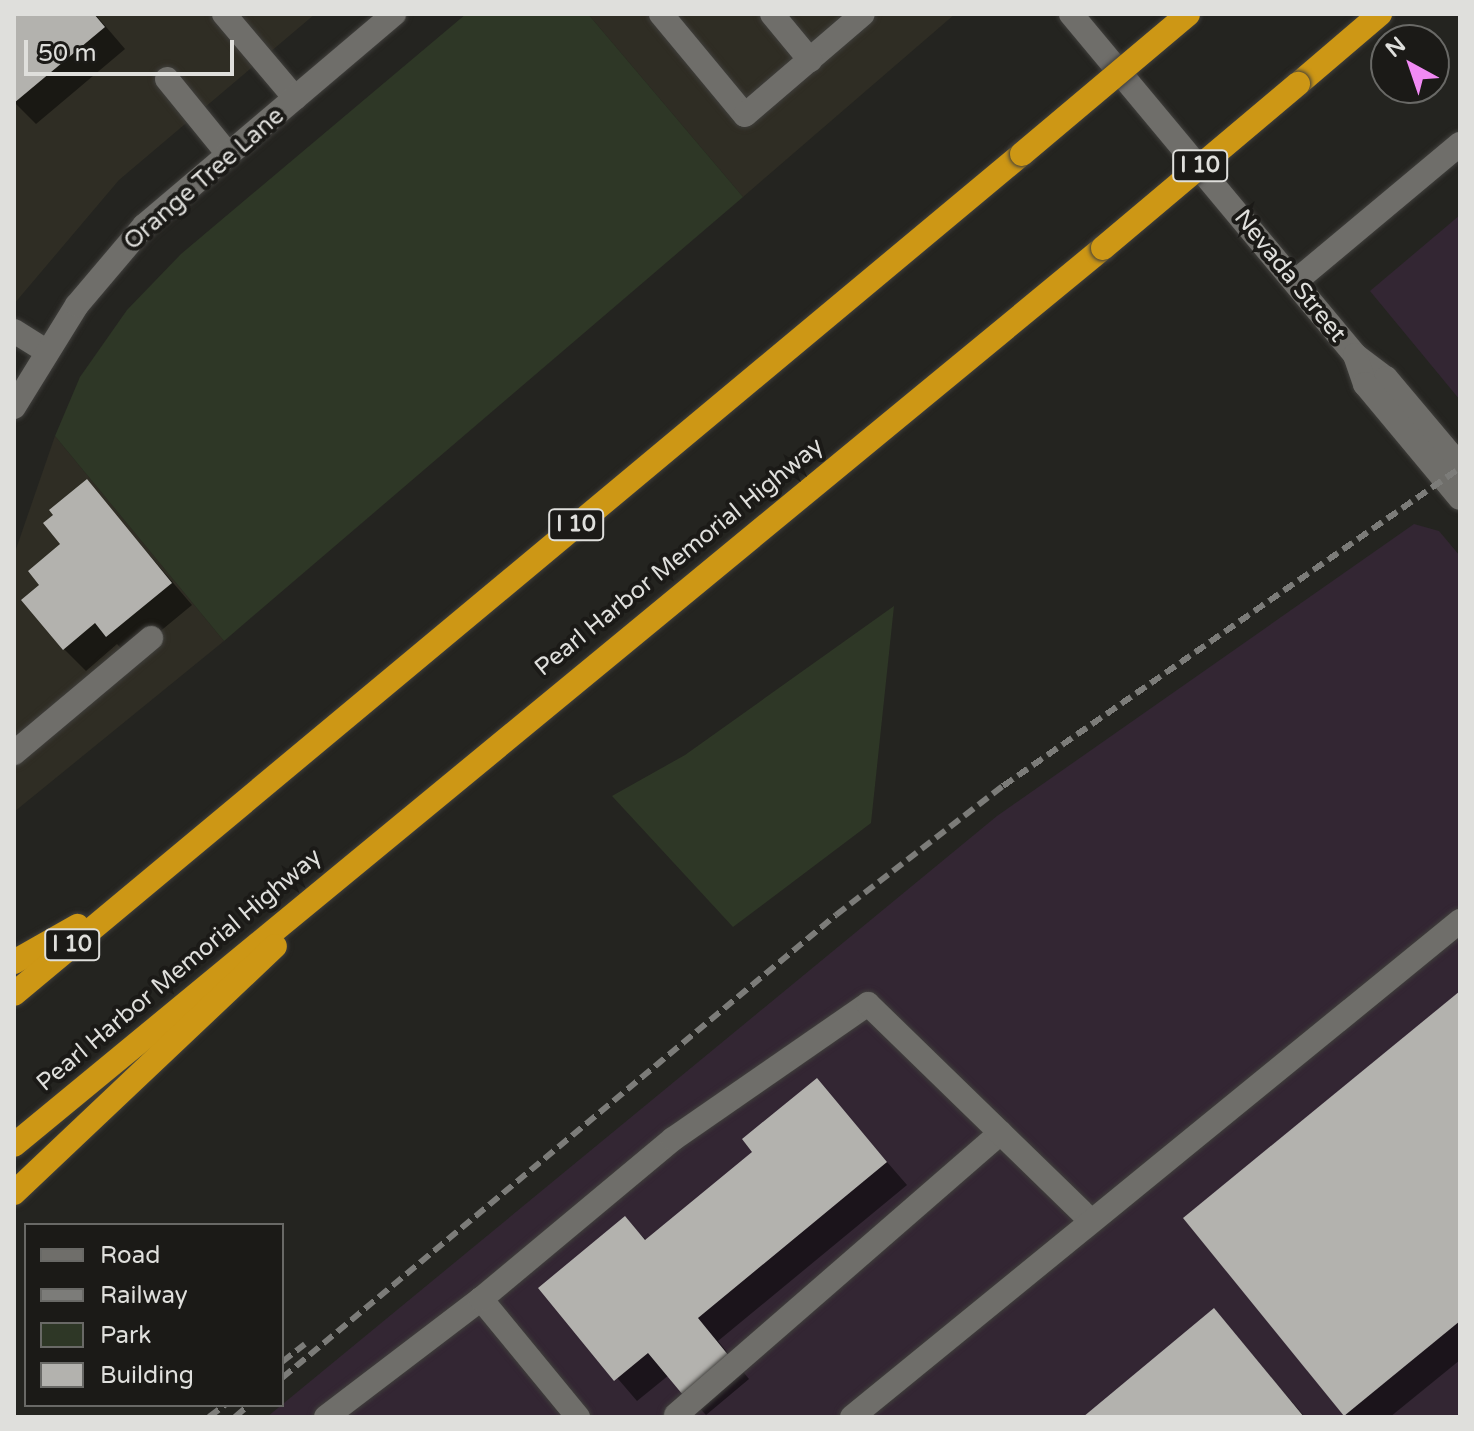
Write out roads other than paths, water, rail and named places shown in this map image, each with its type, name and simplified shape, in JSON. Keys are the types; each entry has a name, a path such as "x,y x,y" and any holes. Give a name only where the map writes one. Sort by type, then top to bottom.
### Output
{"highway":[{"name":"I 10","path":"14,994 1188,14"},
{"name":"Pearl Harbor Memorial Highway","path":"14,1145 448,782 1103,248 1380,14"},
{"path":"14,1193 448,782"},
{"path":"14,962 131,895"}],"street":[{"name":"Orange Tree Lane","path":"14,407 46,351 144,226 394,14"},
{"path":"661,14 745,115 863,14"},
{"path":"772,14 810,60"},
{"name":"Nevada Street","path":"1071,14 1355,355 1386,378 1460,466"},
{"path":"233,17 295,98"},
{"path":"167,79 228,154"},
{"path":"1296,281 1460,144"},
{"path":"14,331 46,351"},
{"name":"Nevada Street","path":"1355,355 1365,384 1460,498"},
{"path":"14,753 151,638"},
{"path":"852,1417 1460,921"},
{"path":"326,1417 481,1299 673,1139 868,1004 1091,1221"},
{"path":"676,1416 1000,1133"},
{"path":"481,1299 578,1417"}],"railway":[{"path":"284,1376 836,915 1003,786 1460,468"},
{"path":"284,1360 305,1344"},
{"path":"209,1417 222,1407"},
{"path":"235,1417 247,1407"}]}
